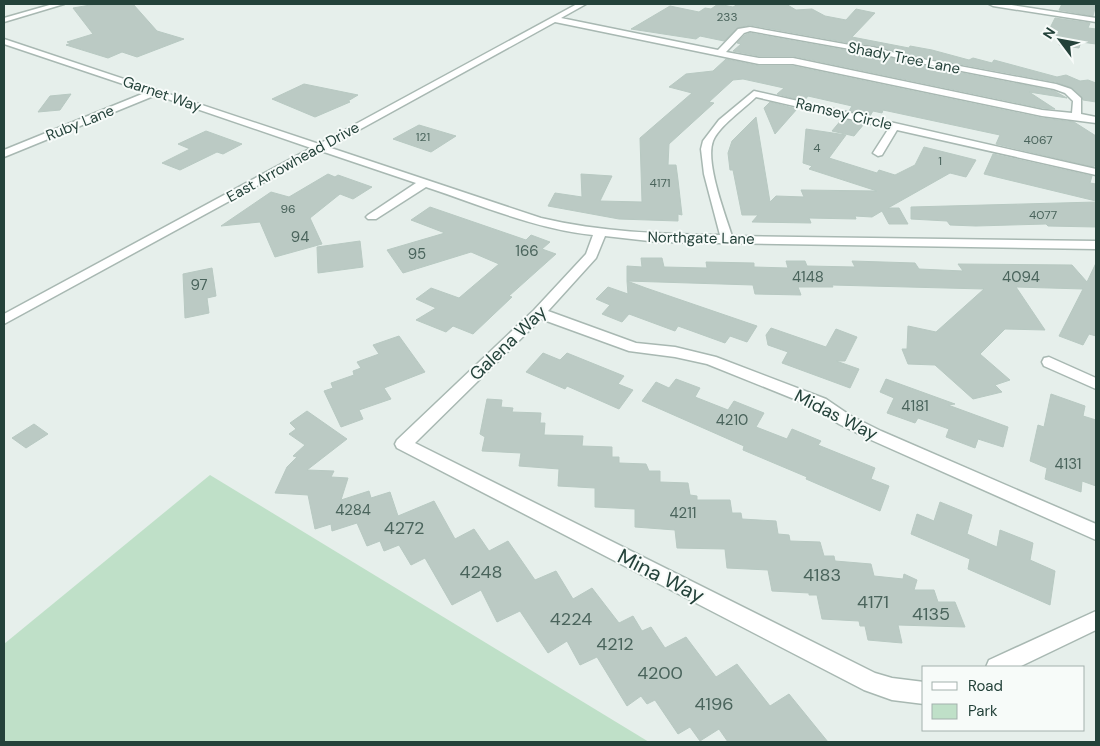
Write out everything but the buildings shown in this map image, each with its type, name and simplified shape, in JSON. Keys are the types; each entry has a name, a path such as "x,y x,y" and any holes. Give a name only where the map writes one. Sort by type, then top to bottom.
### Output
{"street":[{"path":"4,20 60,4"},
{"name":"East Arrowhead Drive","path":"4,320 582,4"},
{"path":"993,4 1096,20"},
{"name":"Shady Tree Lane","path":"554,20 759,61 797,57 1042,113 1096,120"},
{"name":"Shady Tree Lane","path":"720,53 740,31 750,29 809,43 873,49 905,58 1056,87 1076,96 1078,100 1076,116"},
{"name":"Garnet Way","path":"4,41 320,147"},
{"name":"Ruby Lane","path":"4,154 156,92"},
{"name":"Ramsey Circle","path":"727,239 711,182 705,150 708,140 715,131 754,94 1096,172"},
{"path":"878,153 896,125"},
{"name":"Northgate Lane","path":"320,147 538,221 600,233 658,238 1096,245"},
{"path":"372,217 424,183"},
{"name":"Galena Way","path":"403,444 539,313 592,254 600,233"},
{"name":"Midas Way","path":"539,313 634,348 675,352 710,360 820,403 845,420 876,435 1096,532"},
{"path":"1049,362 1096,384"},
{"name":"Mina Way","path":"403,444 872,683 892,689 922,693"},
{"path":"999,666 1096,620"}],"green space":[{"path":"210,475 649,742 4,742 4,644"}]}
